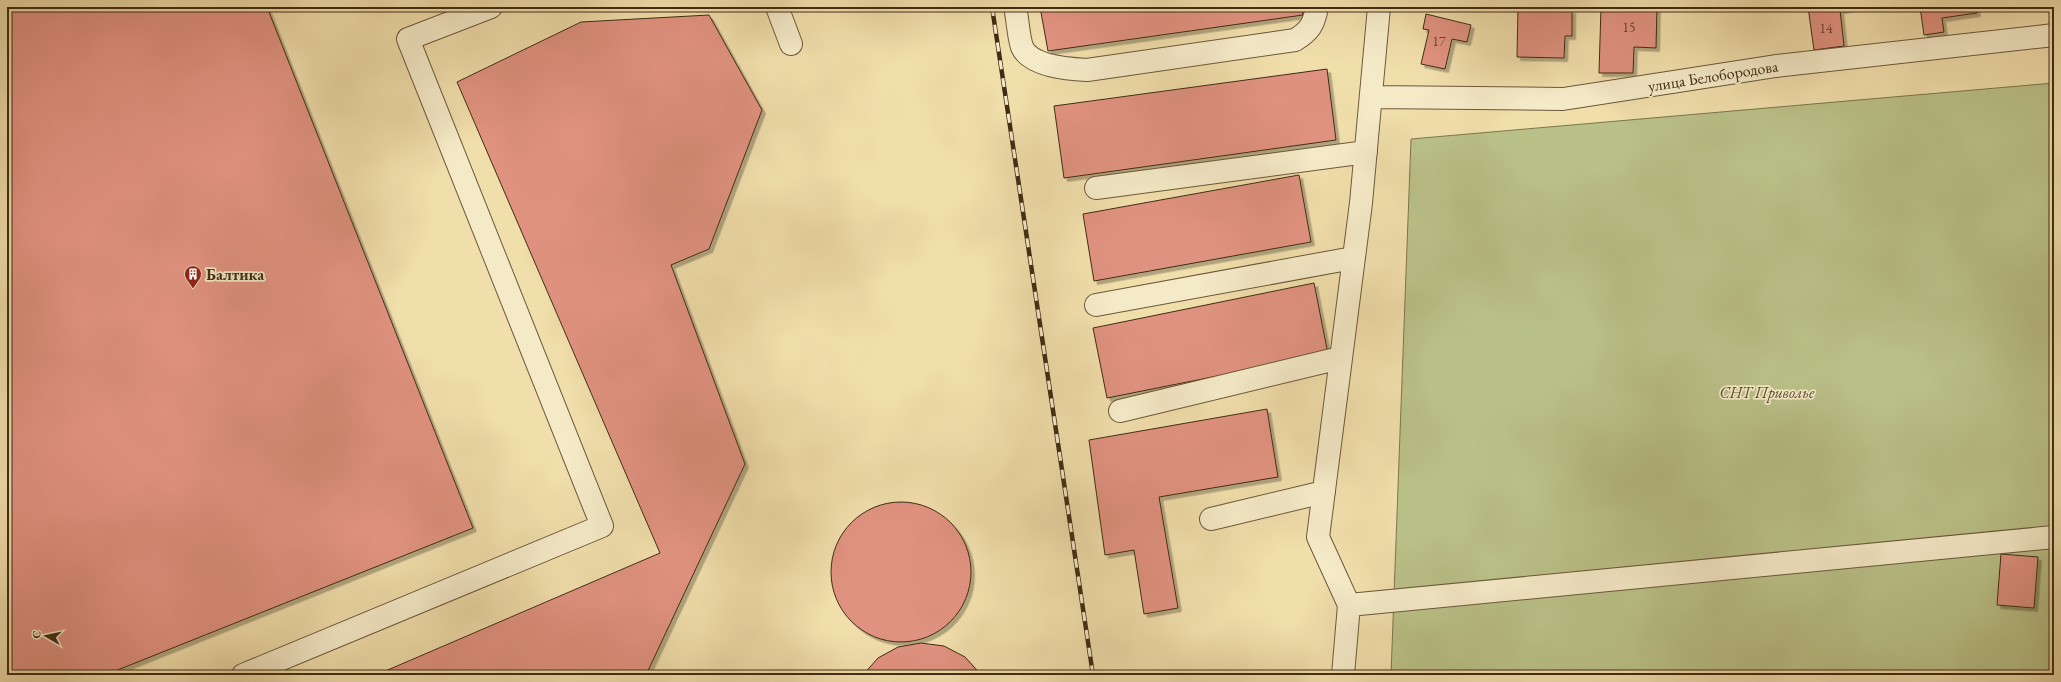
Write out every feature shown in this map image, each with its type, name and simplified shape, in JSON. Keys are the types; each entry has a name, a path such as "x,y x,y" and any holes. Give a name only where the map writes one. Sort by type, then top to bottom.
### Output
{"street":[{"path":"243,675 602,526 408,39 491,7"},
{"path":"777,7 791,44"},
{"path":"1015,7 1022,47 1028,56 1035,60 1063,68 1087,70 1295,40 1306,34 1314,23 1317,7"},
{"path":"1343,675 1349,605 1318,537 1366,152 1379,7"},
{"name":"улица Белобородова","path":"1372,97 1563,98 1776,66 2054,35"},
{"path":"1096,188 1366,152"},
{"path":"1096,305 1353,258"},
{"path":"1120,411 1340,358"},
{"path":"1211,519 1324,492"},
{"path":"1349,605 2054,537"}],"green space":[{"name":"СНТ Приволье","path":"2054,83 2054,675 1391,675 1411,139"}],"building":[{"name":"Балтика","path":"7,7 267,7 473,528 105,675 7,675"},
{"path":"1040,7 1302,7 1303,15 1048,51"},
{"path":"1518,7 1565,7 1565,10 1572,10 1572,36 1565,36 1564,58 1517,57"},
{"path":"1601,7 1657,7 1656,48 1634,47 1633,73 1599,73"},
{"path":"1808,7 1858,7 1840,10 1844,46 1814,50"},
{"path":"1920,7 1976,7 1977,13 1942,18 1944,32 1924,35"},
{"path":"1426,14 1471,25 1467,42 1452,39 1445,69 1421,64 1429,30 1423,29"},
{"path":"709,15 762,110 709,249 671,265 745,464 646,675 376,675 660,553 457,82 581,22"},
{"path":"1327,69 1336,140 1064,178 1054,106"},
{"path":"1299,175 1311,242 1094,281 1083,214"},
{"path":"1314,283 1328,354 1107,398 1093,328"},
{"path":"1267,409 1278,477 1159,497 1178,608 1144,614 1134,550 1105,555 1089,440"},
{"path":"901,502 928,507 940,514 955,528 966,545 971,572 966,599 959,611 945,626 928,637 901,642 874,637 862,630 847,616 836,599 831,572 836,545 843,533 857,518 874,507"},
{"path":"2001,554 2038,557 2034,608 1997,605"},
{"path":"921,643 944,646 965,657 981,675 863,675 878,658 898,647"}],"railway":[{"path":"992,7 1093,675"}],"place":[{"name":"Балтика","path":"193,289"}]}
